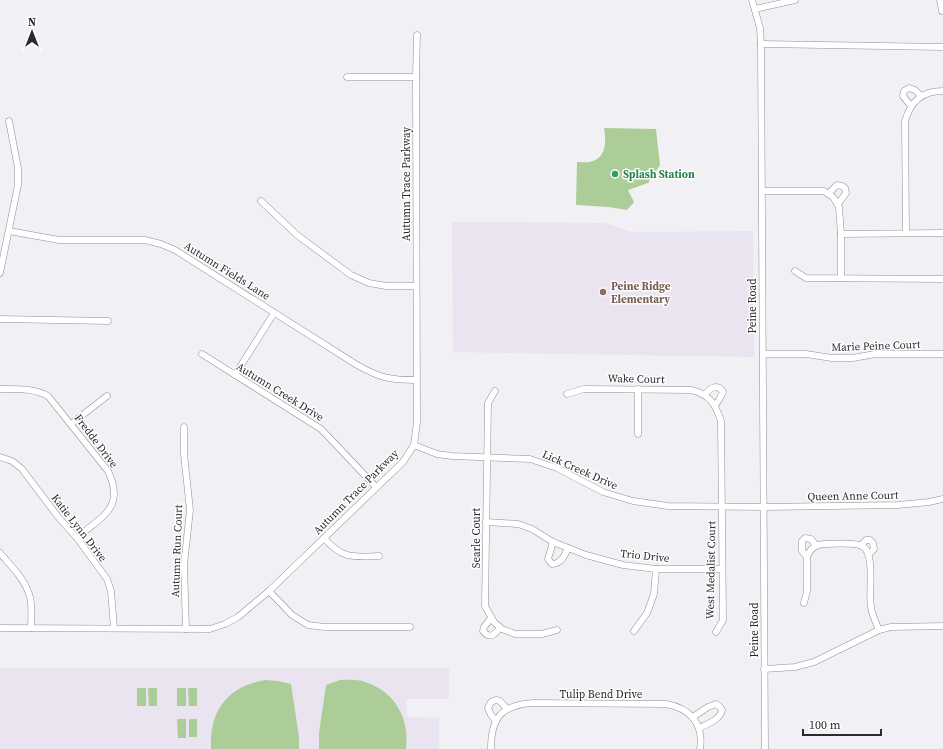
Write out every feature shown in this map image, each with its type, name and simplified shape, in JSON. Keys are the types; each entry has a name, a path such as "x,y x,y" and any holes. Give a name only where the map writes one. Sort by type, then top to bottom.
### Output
{"street":[{"name":"Peine Road","path":"752,0 760,28 761,44 765,749"},
{"path":"755,10 795,0"},
{"path":"940,0 942,12"},
{"name":"Autumn Trace Parkway","path":"0,628 210,629 226,624 238,617 269,591 403,462 414,446 417,422 417,35"},
{"path":"761,44 943,47"},
{"path":"347,77 416,77"},
{"path":"911,106 903,96 904,91 909,88 915,90 921,96"},
{"path":"906,233 905,121 911,106 921,96 933,91 943,91"},
{"path":"0,273 18,185 18,168 10,121"},
{"path":"828,194 836,185 846,188 846,193 838,204"},
{"path":"762,191 824,191 833,197 839,207 841,234 841,278"},
{"path":"261,201 297,235 351,275 369,283 386,286 416,286"},
{"name":"Autumn Fields Lane","path":"9,230 59,240 146,240 161,244 175,250 370,373 396,380 416,380"},
{"path":"841,234 943,233"},
{"path":"795,272 806,278 943,279"},
{"path":"235,375 274,313"},
{"path":"0,319 108,321"},
{"name":"Autumn Creek Drive","path":"202,354 321,429 376,487"},
{"name":"Marie Peine Court","path":"763,354 806,354 832,358 853,358 875,354 943,354"},
{"path":"704,395 712,388 717,387 721,389 723,392 722,397 714,405"},
{"name":"Fredde Drive","path":"0,389 30,389 48,396 108,471 113,480 114,499 109,510 103,518 77,538"},
{"name":"Wake Court","path":"567,394 584,389 691,390 701,392 714,405 721,420 721,506"},
{"path":"638,389 638,434"},
{"name":"Searle Court","path":"495,391 488,403 486,457 485,606 491,618 500,628"},
{"path":"71,424 107,396"},
{"name":"Autumn Run Court","path":"184,427 184,454 190,510 184,565 186,629"},
{"name":"Lick Creek Drive","path":"414,446 437,454 452,456 530,459 557,468 603,492 633,501 668,506 764,507"},
{"name":"Katie Lynn Drive","path":"0,457 12,461 22,469 59,518 77,538 107,579 111,591 114,628"},
{"name":"Queen Anne Court","path":"764,507 898,505 943,499"},
{"name":"West Medalist Court","path":"716,632 723,620 721,506"},
{"name":"Trio Drive","path":"486,522 518,524 532,529 554,542 568,548 586,555 623,565 656,569 722,569"},
{"path":"324,538 333,548 354,557 379,556"},
{"path":"807,557 802,551 802,541 805,538 811,539 816,545"},
{"path":"861,545 866,540 873,542 874,549 869,554"},
{"path":"554,542 548,559 552,564 556,564 563,558 568,548"},
{"path":"804,603 808,553 819,544 861,545 868,550 869,554 871,609 879,630"},
{"path":"0,554 24,583 29,594 31,628"},
{"path":"634,631 647,613 654,594 656,569"},
{"path":"269,591 292,615 308,625 325,627 410,627"},
{"path":"491,618 484,627 483,632 490,636 493,636 500,628 515,634 542,634 557,630"},
{"path":"764,669 796,667 814,662 879,630 891,627 943,626"},
{"path":"491,749 491,734 493,725 507,709 500,701 496,700 491,702 488,708 496,721"},
{"name":"Tulip Bend Drive","path":"507,709 520,704 532,703 666,704 684,710 693,717 699,728 701,736 700,749"},
{"path":"693,717 704,709 716,704 722,710 719,716 714,720 699,728"}],"shaded area":[{"name":"Peine Ridge Elementary","path":"452,222 605,223 632,232 753,231 754,357 453,352"},
{"path":"0,668 449,668 449,699 406,699 407,717 439,718 439,749 0,749"}],"green space":[{"name":"Splash Station","path":"604,128 656,129 660,165 648,183 628,190 634,202 627,210 609,207 576,205 577,162 591,162 598,159 603,152 605,142"},
{"path":"265,680 291,684 299,737 299,749 211,749 213,723 217,712 223,703 240,688"},
{"path":"340,680 362,681 376,686 392,699 403,717 406,727 406,749 319,749 319,733 326,685"},
{"path":"137,688 146,688 146,706 137,706"},
{"path":"148,688 157,688 157,706 149,706"},
{"path":"177,688 186,688 186,706 177,706"},
{"path":"188,688 197,688 197,706 189,706"},
{"path":"177,719 186,719 186,738 178,738"},
{"path":"189,719 197,719 197,737 189,737"}],"place":[{"name":"Splash Station","path":"615,174"},
{"name":"Peine Ridge Elementary","path":"603,292"}]}
